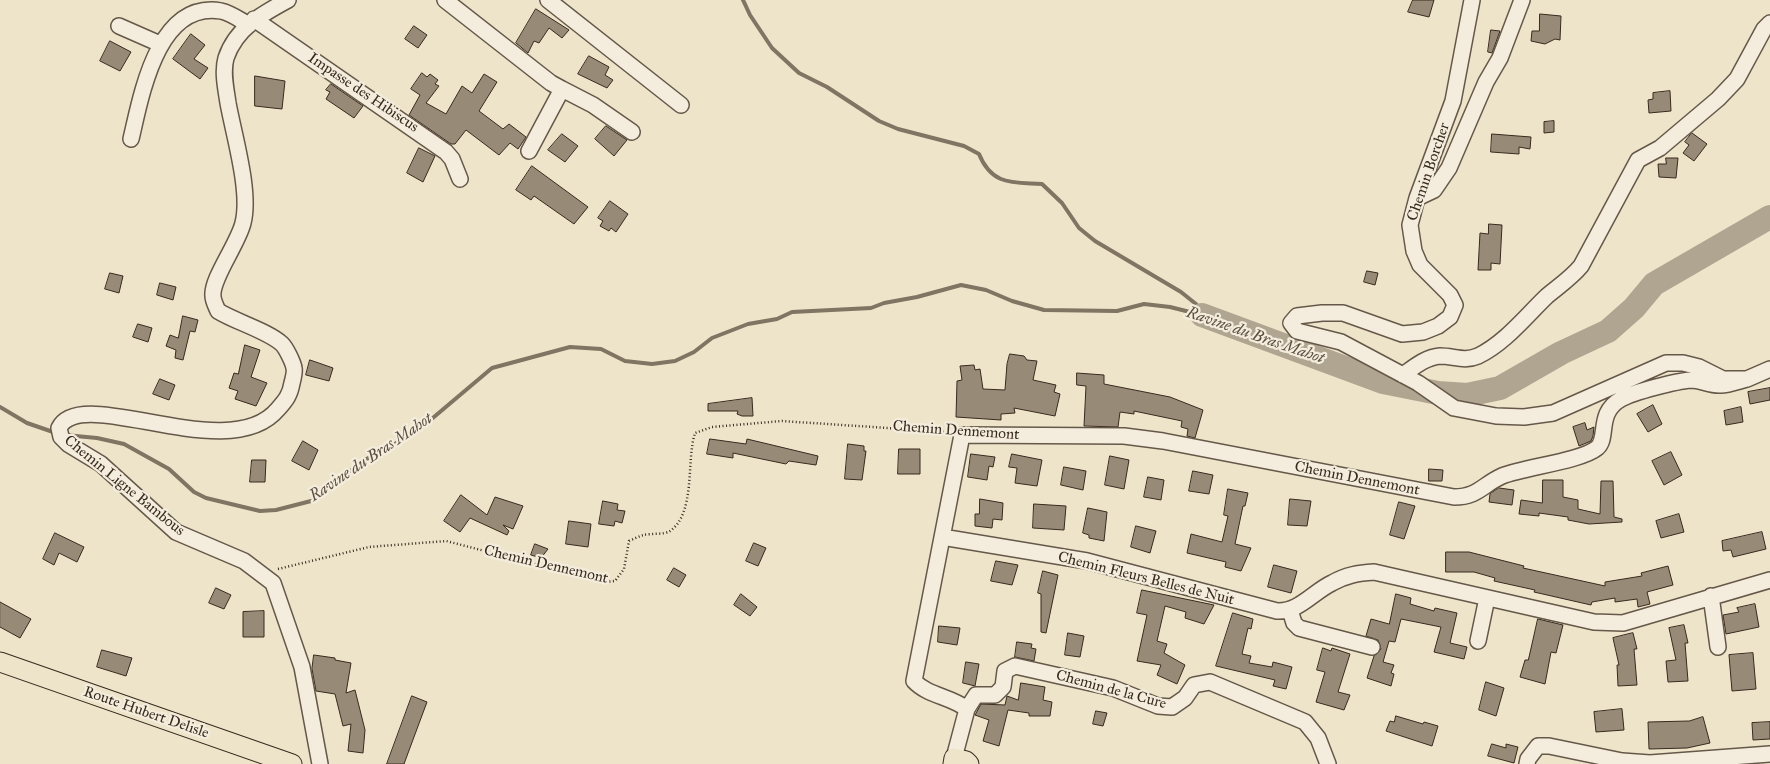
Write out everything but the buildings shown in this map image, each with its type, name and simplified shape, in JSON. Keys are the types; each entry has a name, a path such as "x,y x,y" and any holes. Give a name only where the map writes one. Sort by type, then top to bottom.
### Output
{"main road":[{"name":"Route Hubert Delisle","path":"0,662 292,764"}],"street":[{"name":"Chemin Ligne Bambous","path":"288,0 251,22 234,40 226,59 224,84 246,203 243,224 233,250 214,286 212,297 218,311 283,344 294,368 290,395 270,418 245,428 215,431 185,429 107,414 89,413 68,417 63,420 59,428 61,437 68,444 101,464 176,532 244,561 263,573 273,583 302,667 320,764"},
{"path":"445,0 551,83 593,105 632,132"},
{"path":"548,0 681,105"},
{"name":"Chemin Borcher","path":"1472,0 1453,101 1417,198 1410,224 1414,251 1420,265 1450,295 1456,304 1450,317 1430,329 1402,334 1343,313 1322,312 1297,316 1291,323 1297,331 1341,342 1418,383 1454,408 1496,416 1524,417 1553,413 1666,363 1683,363 1699,367 1724,379 1747,379"},
{"path":"1417,198 1434,190 1449,168 1486,82 1500,58 1522,0"},
{"name":"Impasse des Hibiscus","path":"131,140 154,58 160,44 170,29 182,19 199,12 222,11 251,22 446,152 452,159 460,179"},
{"path":"1403,375 1422,362 1440,356 1460,360 1477,356 1496,344 1549,294 1571,277 1581,266 1638,160 1660,148 1737,79 1764,29 1770,23"},
{"path":"120,26 160,44"},
{"path":"529,151 562,89"},
{"path":"1747,379 1770,369"},
{"name":"Chemin Dennemont","path":"962,435 1124,436 1173,443 1454,497 1465,497 1472,496 1491,481 1502,476 1584,454 1597,448 1601,443 1602,427 1607,410 1620,399 1636,393 1689,380 1722,386 1747,379"},
{"path":"959,762 967,709 956,701 922,689 914,681 962,435"},
{"name":"Chemin Fleurs Belles de Nuit","path":"942,537 1087,562 1277,611 1290,610"},
{"path":"1372,647 1296,626 1290,610 1331,583 1352,574 1374,572 1594,622 1623,623 1770,580"},
{"path":"1711,596 1718,647"},
{"path":"1478,641 1487,598"},
{"name":"Chemin de la Cure","path":"967,709 976,695 995,695 1003,687 1005,671 1015,666 1113,688 1158,706 1172,707 1185,698 1194,686 1210,682 1305,722 1318,738 1328,764"},
{"path":"1527,764 1528,759 1538,746 1549,746 1622,762 1650,763 1770,754"}],"path":[{"name":"Chemin Dennemont","path":"263,573 369,547 446,541 605,582 615,581 624,569 629,540 642,535 669,532 683,518 691,467 691,446 695,433 712,426 782,421 936,429 962,435"}],"waterway":[{"path":"743,0 750,15 772,48 799,73 827,87 879,121 898,129 964,146 979,154 990,172 997,177 1013,182 1042,184 1062,203 1079,228 1095,241 1181,292 1196,304 1202,315"},
{"name":"Ravine du Bras Mahot","path":"1202,315 1383,382 1438,393 1467,395 1500,388 1561,353 1608,331 1634,308 1654,284 1770,217"},
{"name":"Ravine du Bras Mahot","path":"65,435 97,438 124,444 169,469 194,492 206,498 260,511 276,510 315,500 361,462 415,433 492,368 570,347 601,349 625,361 652,364 675,361 694,352 712,338 748,324 777,319 792,312 871,308 884,303 917,297 961,285 986,290 1012,301 1044,310 1117,311 1144,304 1170,307 1202,315"},
{"name":"Ravine du Bras Mahot","path":"0,407 27,423 56,433"}]}
